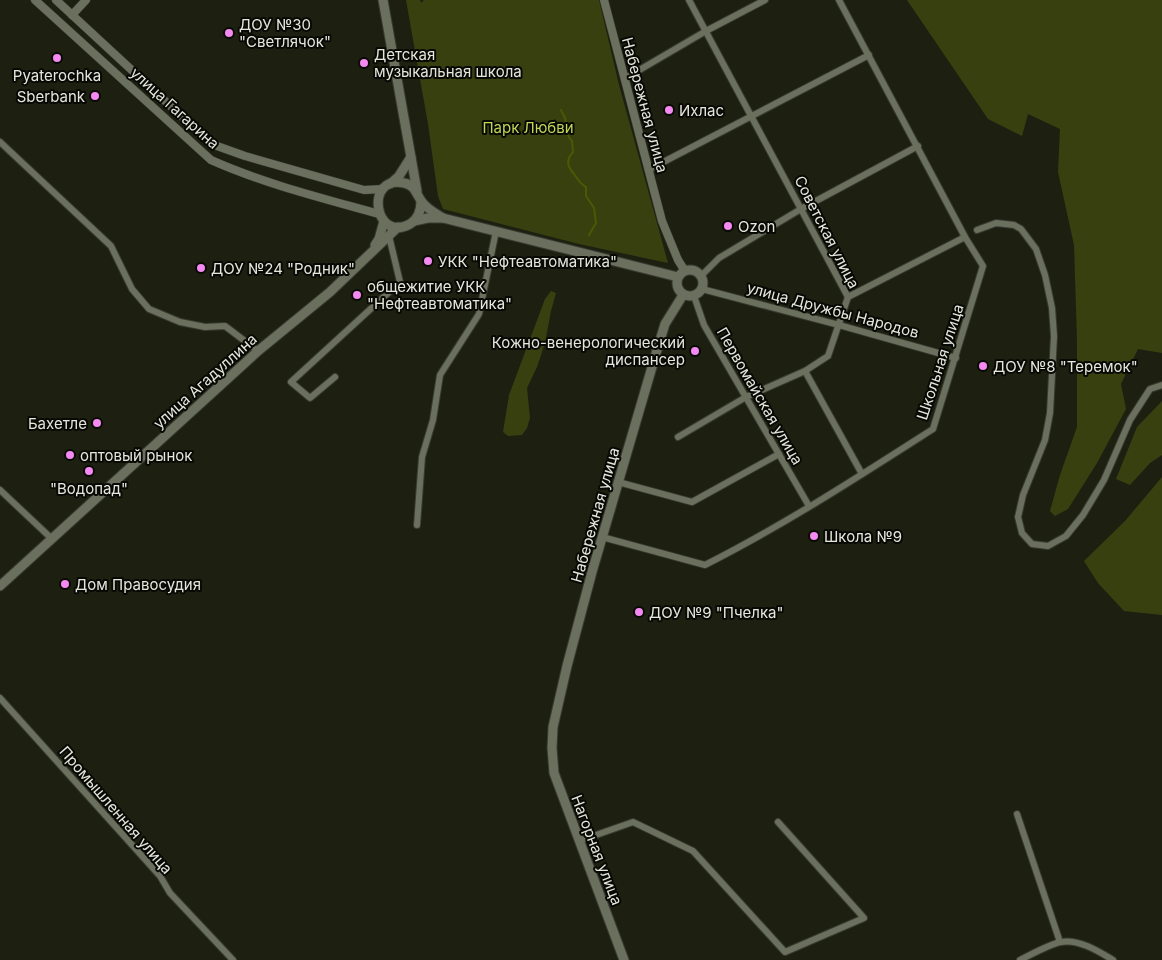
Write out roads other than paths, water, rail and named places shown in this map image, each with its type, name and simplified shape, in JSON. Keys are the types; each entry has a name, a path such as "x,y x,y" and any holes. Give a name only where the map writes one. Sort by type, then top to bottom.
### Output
{"main road":[{"path":"383,0 412,157 416,191"},
{"path":"412,157 399,176 378,196 377,205 382,218 390,225 398,227 406,226 414,221 419,215 421,201"},
{"path":"386,187 403,182 410,185 416,191 421,201 432,212 443,218"},
{"path":"365,260 378,239 382,218"},
{"path":"414,221 428,218 443,218 682,274 694,271 701,276 703,284 702,289 694,296 683,295 679,291 677,284 682,274"},
{"path":"365,260 398,227"},
{"name":"улица Агадуллина","path":"0,586 258,350 330,292 365,260"},
{"name":"Набережная улица","path":"552,748 553,727 567,666 602,537 666,324 683,295"},
{"name":"Нагорная улица","path":"552,748 554,773 624,960"}],"street":[{"name":"улица Гагарина","path":"35,0 211,160 238,172 382,218"},
{"name":"улица Гагарина","path":"56,0 216,146 364,190 386,187"},
{"path":"72,15 86,0"},
{"name":"Набережная улица","path":"604,0 662,221 682,274"},
{"name":"Советская улица","path":"678,437 746,397 805,371 828,356 848,297 689,0"},
{"path":"624,79 706,31 765,0"},
{"name":"Школьная улица","path":"602,537 704,565 749,543 933,429 983,266 965,237 839,0"},
{"path":"648,170 869,55"},
{"path":"0,142 111,246 132,289 149,309 180,322 205,327 225,326 258,350"},
{"path":"701,276 719,258 801,209 918,146"},
{"path":"976,230 996,223 1014,225 1021,229 1036,249 1045,275 1052,308 1054,336 1050,414 1045,440 1023,495 1018,518 1022,533 1032,544 1048,546 1066,536 1083,515 1104,480 1130,420 1150,389 1162,385"},
{"path":"417,525 422,457 433,420 440,376 479,314 496,231"},
{"path":"335,377 310,398 290,382 400,282 389,236"},
{"path":"848,297 965,237"},
{"name":"улица Дружбы Народов","path":"702,289 956,358"},
{"name":"Первомайская улица","path":"694,296 704,325 809,506"},
{"path":"805,371 862,474"},
{"path":"618,482 692,502 779,454"},
{"path":"0,490 51,538"},
{"name":"Промышленная улица","path":"0,698 160,876 170,893 232,960"},
{"path":"1017,814 1060,942"},
{"path":"579,840 633,822 693,851 785,952 864,918 778,822"},
{"path":"1020,960 1060,942 1084,945 1098,950 1113,960"}],"waterway":[{"path":"561,110 565,117 568,135 572,141 573,152 568,161 569,166 579,181 586,187 586,196 594,208 596,223 589,235"}],"place":[{"name":"ДОУ №30 \"Светлячок\"","path":"229,33"},
{"name":"Pyaterochka","path":"57,58"},
{"name":"Детская музыкальная школа","path":"364,63"},
{"name":"Sberbank","path":"95,96"},
{"name":"Ихлас","path":"669,110"},
{"name":"Ozon","path":"728,226"},
{"name":"УКК \"Нефтеавтоматика\"","path":"428,261"},
{"name":"ДОУ №24 \"Родник\"","path":"201,268"},
{"name":"общежитие УКК \"Нефтеавтоматика\"","path":"357,295"},
{"name":"Кожно-венерологический диспансер","path":"695,351"},
{"name":"ДОУ №8 \"Теремок\"","path":"983,366"},
{"name":"Бахетле","path":"97,423"},
{"name":"оптовый рынок","path":"70,455"},
{"name":"\"Водопад\"","path":"89,471"},
{"name":"Школа №9","path":"814,536"},
{"name":"Дом Правосудия","path":"65,584"},
{"name":"ДОУ №9 \"Пчелка\"","path":"639,612"}],"park label":[{"name":"Парк Любви","path":"528,127"}]}
